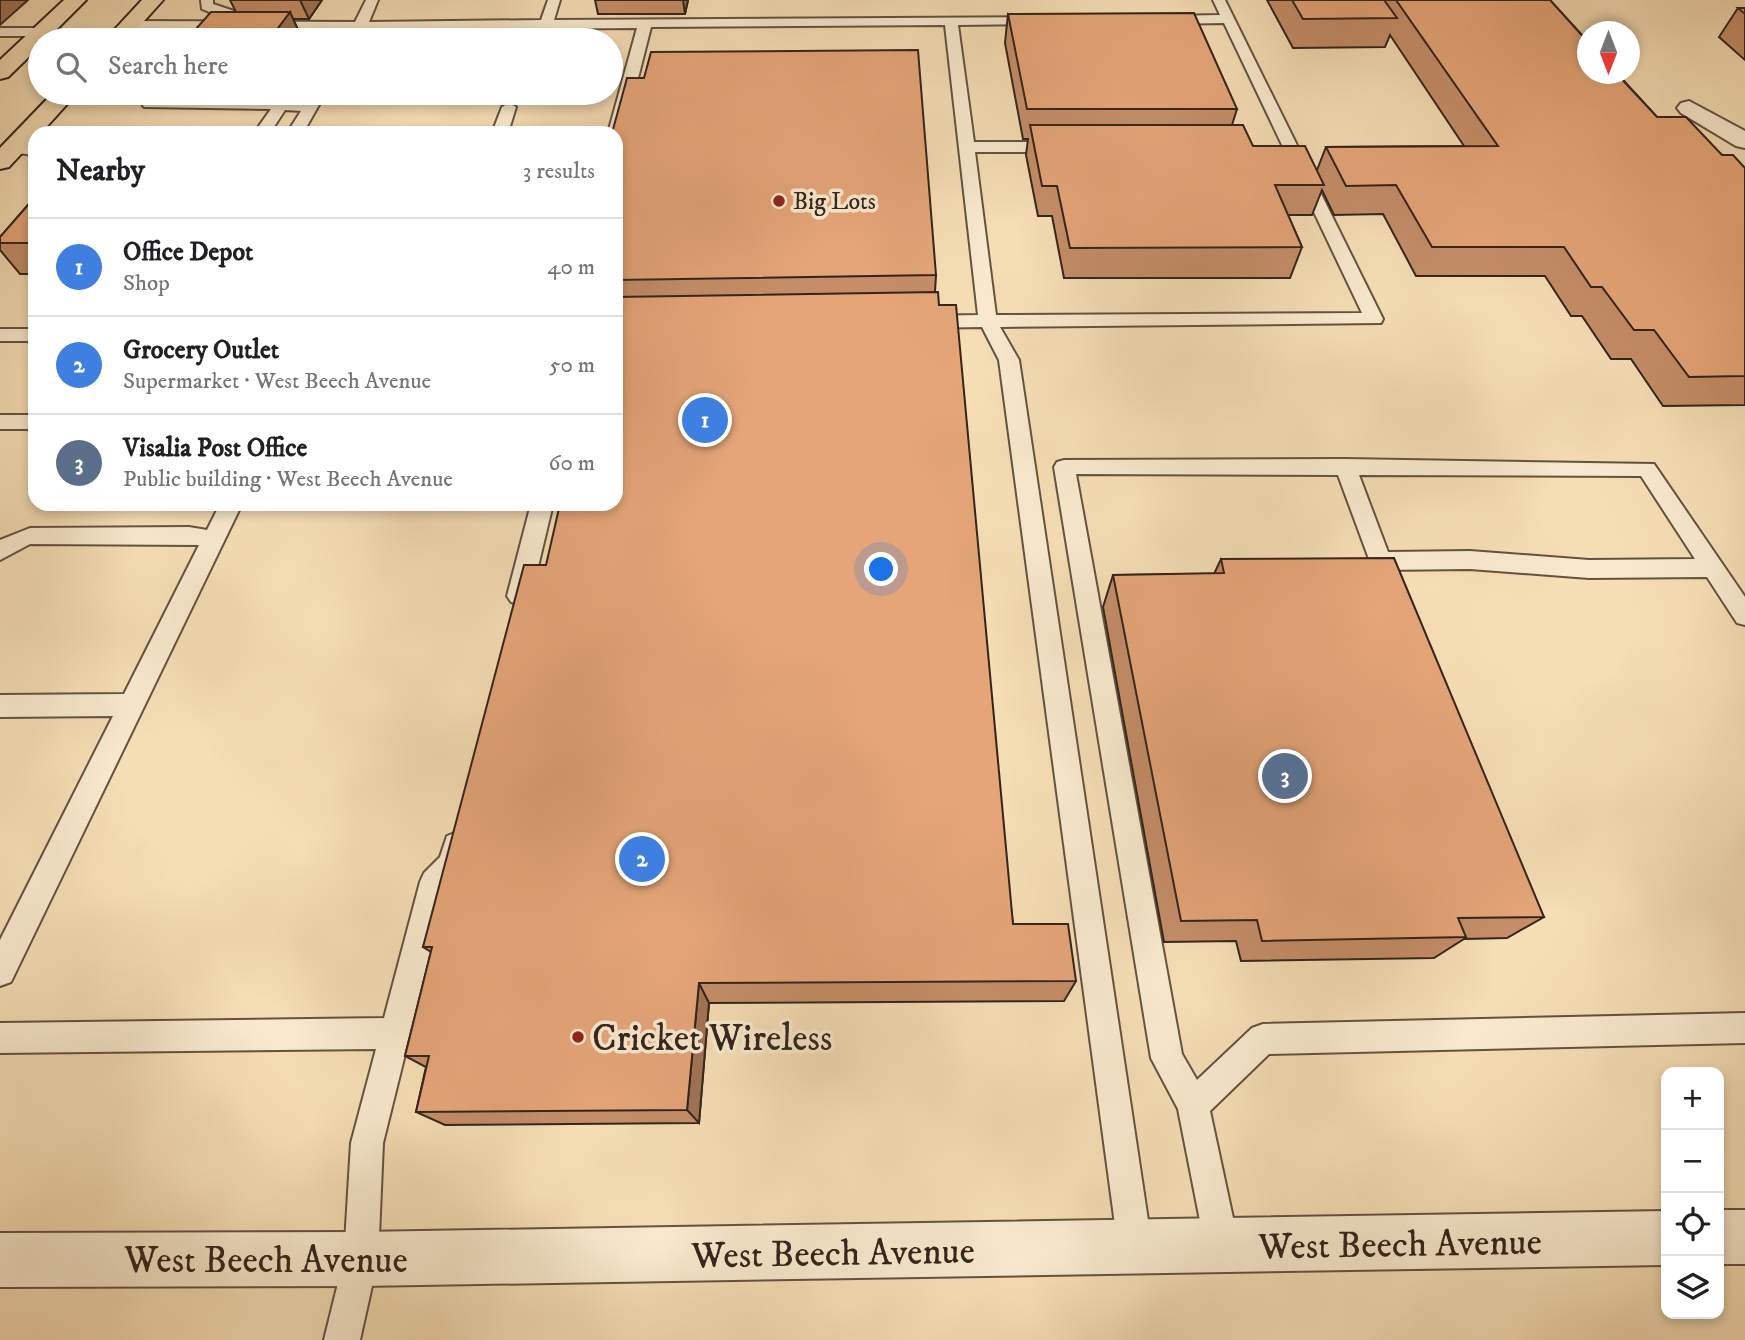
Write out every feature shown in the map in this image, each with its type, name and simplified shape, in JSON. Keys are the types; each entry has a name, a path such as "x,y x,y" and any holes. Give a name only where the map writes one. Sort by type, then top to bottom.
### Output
{"main road":[{"path":"47,28 76,0"},
{"path":"128,28 153,0"},
{"path":"0,72 28,46"},
{"path":"39,126 56,105"},
{"path":"16,154 28,139"}],"street":[{"path":"1689,108 1745,141"},
{"path":"1724,1237 1745,1237"},
{"name":"West Beech Avenue","path":"0,1260 360,1259 1661,1238"}],"lane":[{"path":"207,0 207,6 213,10 236,14"},
{"path":"362,26 361,17 372,0"},
{"path":"546,24 554,0"},
{"path":"906,323 1374,319 1284,147 1219,0"},
{"path":"282,14 308,16 305,26"},
{"path":"201,28 645,23 841,16 1048,20"},
{"path":"1145,20 1228,19"},
{"path":"951,20 988,321 1009,360 1135,1247"},
{"path":"618,126 645,23"},
{"path":"0,32 28,32"},
{"path":"249,126 263,105"},
{"path":"267,126 281,105"},
{"path":"299,126 310,107 304,105"},
{"path":"502,126 509,107"},
{"path":"965,147 1073,147"},
{"path":"0,335 28,335"},
{"path":"0,422 28,422"},
{"path":"1345,466 1380,561 1470,560 1589,569 1714,568"},
{"path":"1222,1246 1193,1105 1167,1058 1064,467 1647,469 1745,616"},
{"path":"0,971 228,511"},
{"path":"512,624 540,511"},
{"path":"0,551 16,540 30,536 190,535 213,540"},
{"path":"0,706 131,705"},
{"path":"342,1340 360,1259 367,1143 434,882 453,864 462,826"},
{"path":"1193,1105 1263,1039 1745,1028"},
{"path":"0,1038 395,1033"}],"building":[{"path":"1292,0 1384,0 1397,18 1303,19"},
{"path":"1396,0 1550,0 1577,30 1577,84 1626,84 1657,117 1686,117 1722,155 1733,155 1745,168 1745,376 1689,377 1654,330 1634,330 1602,287 1591,287 1564,247 1432,247 1396,185 1346,186 1326,147 1498,146"},
{"path":"211,12 290,12 278,28 197,28"},
{"path":"1194,13 1237,109 1027,109 1008,14"},
{"name":"Big Lots","path":"918,50 936,275 623,280 623,126 614,126 620,105 623,105 627,78 644,78 651,52"},
{"path":"1030,125 1243,125 1253,146 1305,146 1324,185 1275,185 1302,247 1070,248 1057,186 1042,186"},
{"path":"28,205 28,243 0,243 0,237"},
{"path":"938,292 939,305 956,305 1013,924 1068,924 1076,981 699,983 687,1110 416,1112 429,1056 405,1056 432,947 423,947 524,565 546,565 558,511 623,511 623,297"},
{"path":"1394,558 1544,917 1458,918 1466,937 1262,941 1257,920 1181,921 1113,575 1224,573 1221,559"}],"place":[{"name":"Big Lots","path":"779,201"},
{"name":"Office Depot","path":"705,420"},
{"name":"Visalia Post Office","path":"1285,776"},
{"name":"Grocery Outlet","path":"642,859"},
{"name":"Cricket Wireless","path":"578,1037"}]}
